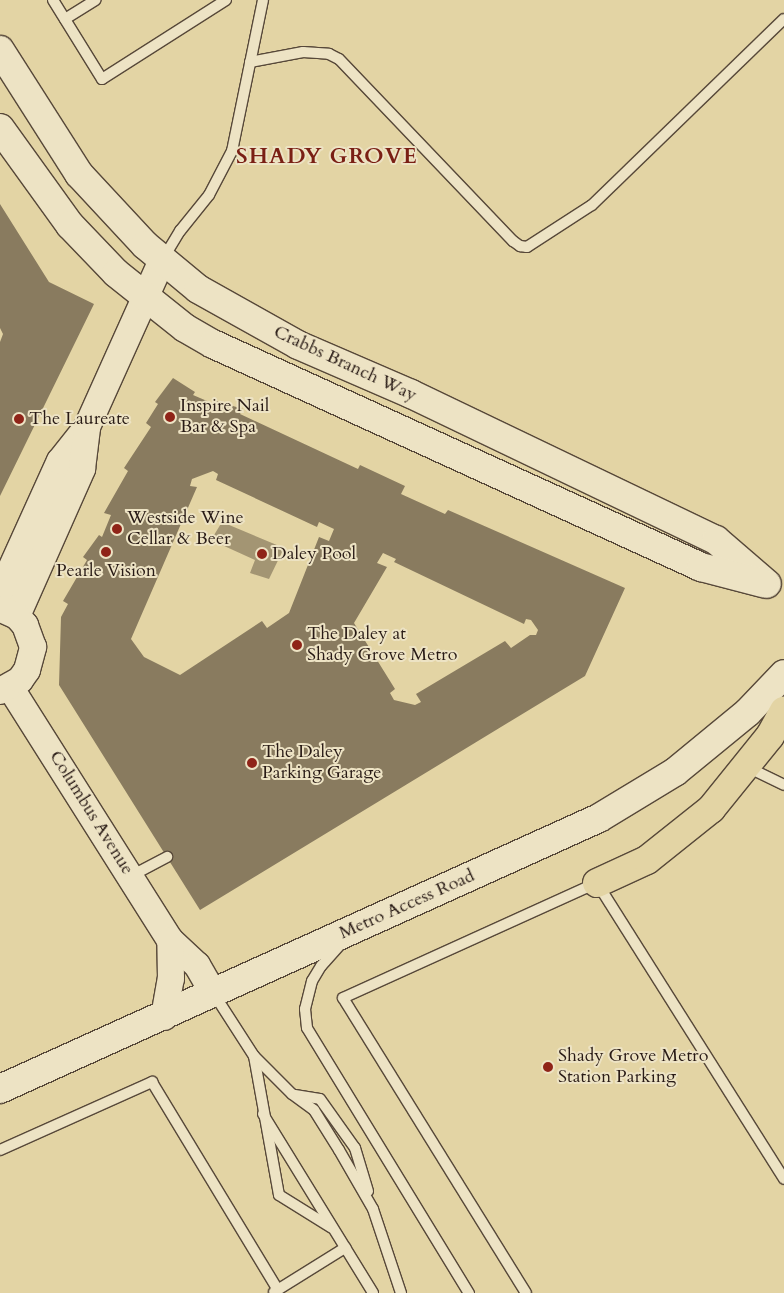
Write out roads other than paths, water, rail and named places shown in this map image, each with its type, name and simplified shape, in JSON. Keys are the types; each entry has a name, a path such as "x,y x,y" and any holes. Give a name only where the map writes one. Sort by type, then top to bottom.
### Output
{"highway":[{"path":"597,883 647,860 676,839 711,809 770,736 784,711"}],"main road":[{"name":"Crabbs Branch Way","path":"0,50 79,174 120,220 162,260 198,289 298,345 411,394 716,540 776,588"},
{"name":"Crabbs Branch Way","path":"0,128 70,225 145,299 185,328 231,352 701,567 776,588"},
{"name":"Metro Access Road","path":"0,1089 164,1017 599,818 676,772 733,724 784,674"}],"street":[{"path":"0,593 60,462 87,427 162,260"},
{"path":"5,689 27,670 33,648 25,625 8,613 82,469 87,427"},
{"name":"Columbus Avenue","path":"5,689 130,876 170,940 197,965 213,993"},
{"path":"164,1017 171,979 170,940"}],"lane":[{"path":"53,0 102,79 226,0"},
{"path":"65,19 95,0"},
{"path":"162,260 180,231 209,195 232,151 263,0"},
{"path":"250,62 303,52 330,54 339,59 513,241 520,246 528,247 592,205 784,19"},
{"path":"746,766 784,785"},
{"path":"130,876 167,857"},
{"path":"526,1293 343,998 597,883 784,1178"},
{"path":"356,928 320,966 312,980 305,1009 307,1028 469,1293"},
{"path":"213,993 254,1056 292,1094 314,1110 373,1209"},
{"path":"254,1056 279,1195 334,1230"},
{"path":"0,1150 152,1082 275,1291 345,1248"},
{"path":"292,1094 320,1100 355,1148 401,1293"},
{"path":"263,1114 373,1293"}],"place":[{"name":"Inspire Nail Bar & Spa","path":"170,417"},
{"name":"The Laureate","path":"19,419"},
{"name":"Westside Wine Cellar & Beer","path":"117,529"},
{"name":"Pearle Vision","path":"106,552"},
{"name":"Daley Pool","path":"262,554"},
{"name":"The Daley at Shady Grove Metro","path":"297,645"},
{"name":"The Daley Parking Garage","path":"252,763"},
{"name":"Shady Grove Metro Station Parking","path":"548,1067"}],"district":[{"name":"SHADY GROVE","path":"327,157"}]}
